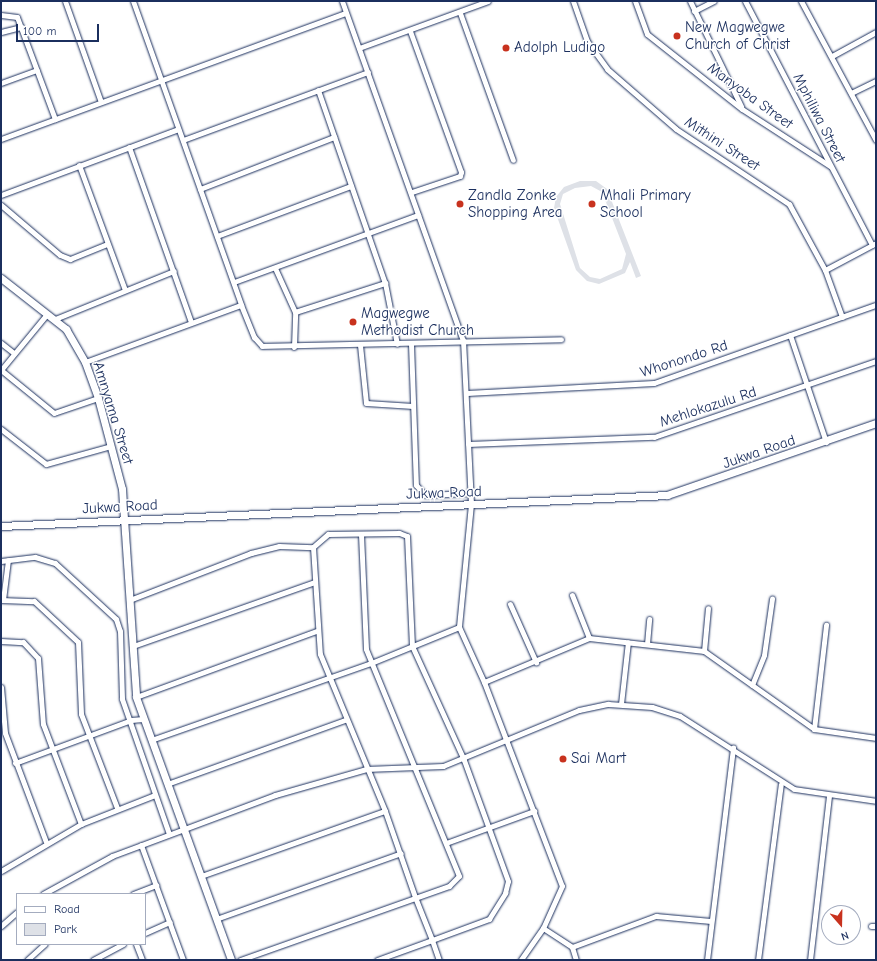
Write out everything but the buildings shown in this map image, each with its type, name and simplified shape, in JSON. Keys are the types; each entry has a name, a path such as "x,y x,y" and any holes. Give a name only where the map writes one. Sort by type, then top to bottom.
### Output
{"street":[{"path":"65,1 100,102"},
{"path":"133,1 241,304 254,337 262,346 294,347 411,344 463,340 561,339"},
{"path":"342,1 412,192 418,214 463,340 467,393 471,504 459,627 484,682 508,742 562,886 543,928 521,960"},
{"path":"359,48 460,13 488,1"},
{"name":"Mithini Street","path":"572,1 590,46 607,69 676,130 780,195 795,212 824,270 842,317"},
{"name":"Manyoba Street","path":"635,1 647,34 742,109 830,166"},
{"path":"690,1 742,109"},
{"path":"694,12 714,1"},
{"name":"Mphiliwa Street","path":"745,1 830,166 874,244"},
{"path":"801,1 875,136"},
{"path":"1,139 346,13"},
{"path":"460,13 512,160"},
{"path":"1,15 17,17 54,119"},
{"path":"1,32 21,27"},
{"path":"410,31 461,172 460,176 412,192"},
{"path":"832,56 876,32"},
{"path":"1,83 37,70"},
{"path":"182,140 368,72"},
{"path":"852,93 876,81"},
{"path":"318,90 385,283 397,344"},
{"path":"1,195 178,129"},
{"path":"200,189 334,137"},
{"path":"129,147 192,322"},
{"path":"79,165 125,290"},
{"path":"217,236 352,186"},
{"path":"1,206 60,255 70,259 107,244"},
{"path":"234,282 276,268 418,214"},
{"path":"824,270 874,244"},
{"path":"276,268 295,312 294,347"},
{"path":"55,319 174,271"},
{"name":"Amnyama Street","path":"1,278 55,319 72,337 85,362 98,398 111,446 125,519 132,599 136,697 230,960"},
{"path":"295,312 385,283"},
{"path":"85,362 241,304"},
{"name":"Whonondo Rd","path":"467,393 636,387 876,305"},
{"path":"47,314 1,370 54,413 98,398"},
{"path":"790,335 826,442"},
{"path":"1,343 14,353"},
{"path":"411,344 416,485 419,491 425,495 470,493"},
{"path":"360,345 362,397 366,403 413,406"},
{"name":"Mehlokazulu Rd","path":"468,444 654,437 807,386 876,361"},
{"name":"Jukwa Road","path":"1,526 125,519 667,495 826,442 876,423"},
{"path":"1,429 46,464 111,446"},
{"path":"132,599 251,553 279,546 313,546 328,534 407,536 412,646 464,760 490,827 508,881 505,893 488,919 377,960"},
{"path":"240,960 449,886 459,876 418,769 371,663 364,636 361,534"},
{"path":"313,546 316,631 327,675 385,811 439,960"},
{"path":"1,561 35,557 55,563 113,616 120,631 122,699 131,720 169,834"},
{"path":"8,560 2,600 34,600 76,638 81,710 117,808"},
{"path":"133,646 315,582"},
{"path":"572,595 589,638"},
{"path":"752,685 764,655 772,599"},
{"path":"510,604 536,662"},
{"path":"704,651 708,608"},
{"path":"647,644 649,619"},
{"path":"814,729 826,625"},
{"path":"151,740 327,675 371,663 459,627"},
{"path":"136,697 316,631"},
{"path":"484,682 536,662 589,638 704,651 814,729 876,738"},
{"path":"1,641 23,642 38,658 43,724 81,824"},
{"path":"622,704 628,642"},
{"path":"1,687 4,729 15,763 46,842"},
{"path":"44,893 82,870 141,845 275,795 366,769 418,769 464,760 579,710 622,704 669,711 733,748 781,784 829,796 876,801"},
{"path":"15,763 52,748 131,720 143,719"},
{"path":"167,784 345,720"},
{"path":"707,960 733,748"},
{"path":"758,960 781,784"},
{"path":"1,871 46,842 81,824 117,808 155,795"},
{"path":"810,960 829,796"},
{"path":"201,876 385,811"},
{"path":"446,843 534,811"},
{"path":"141,845 184,960"},
{"path":"216,919 400,853"},
{"path":"136,893 156,885"},
{"path":"1,926 16,913"},
{"path":"572,947 656,916 711,921"},
{"path":"146,933 170,922"},
{"path":"543,928 572,947 576,960"},
{"path":"27,960 44,945"},
{"path":"97,959 121,945"},
{"path":"136,945 142,960"}],"green space":[{"path":"580,181 596,181 607,189 641,276 636,278 630,262 625,273 599,284 587,281 576,270 554,208 556,197 564,187","holes":["591,186 602,192 626,254 622,269 600,279 590,277 580,268 560,204 563,194 575,188"]}],"place":[{"name":"New Magwegwe Church of Christ","path":"677,36"},
{"name":"Adolph Ludigo","path":"506,48"},
{"name":"Zandla Zonke Shopping Area","path":"460,204"},
{"name":"Mhali Primary School","path":"592,204"},
{"name":"Magwegwe Methodist Church","path":"353,322"},
{"name":"Sai Mart","path":"563,759"}]}
